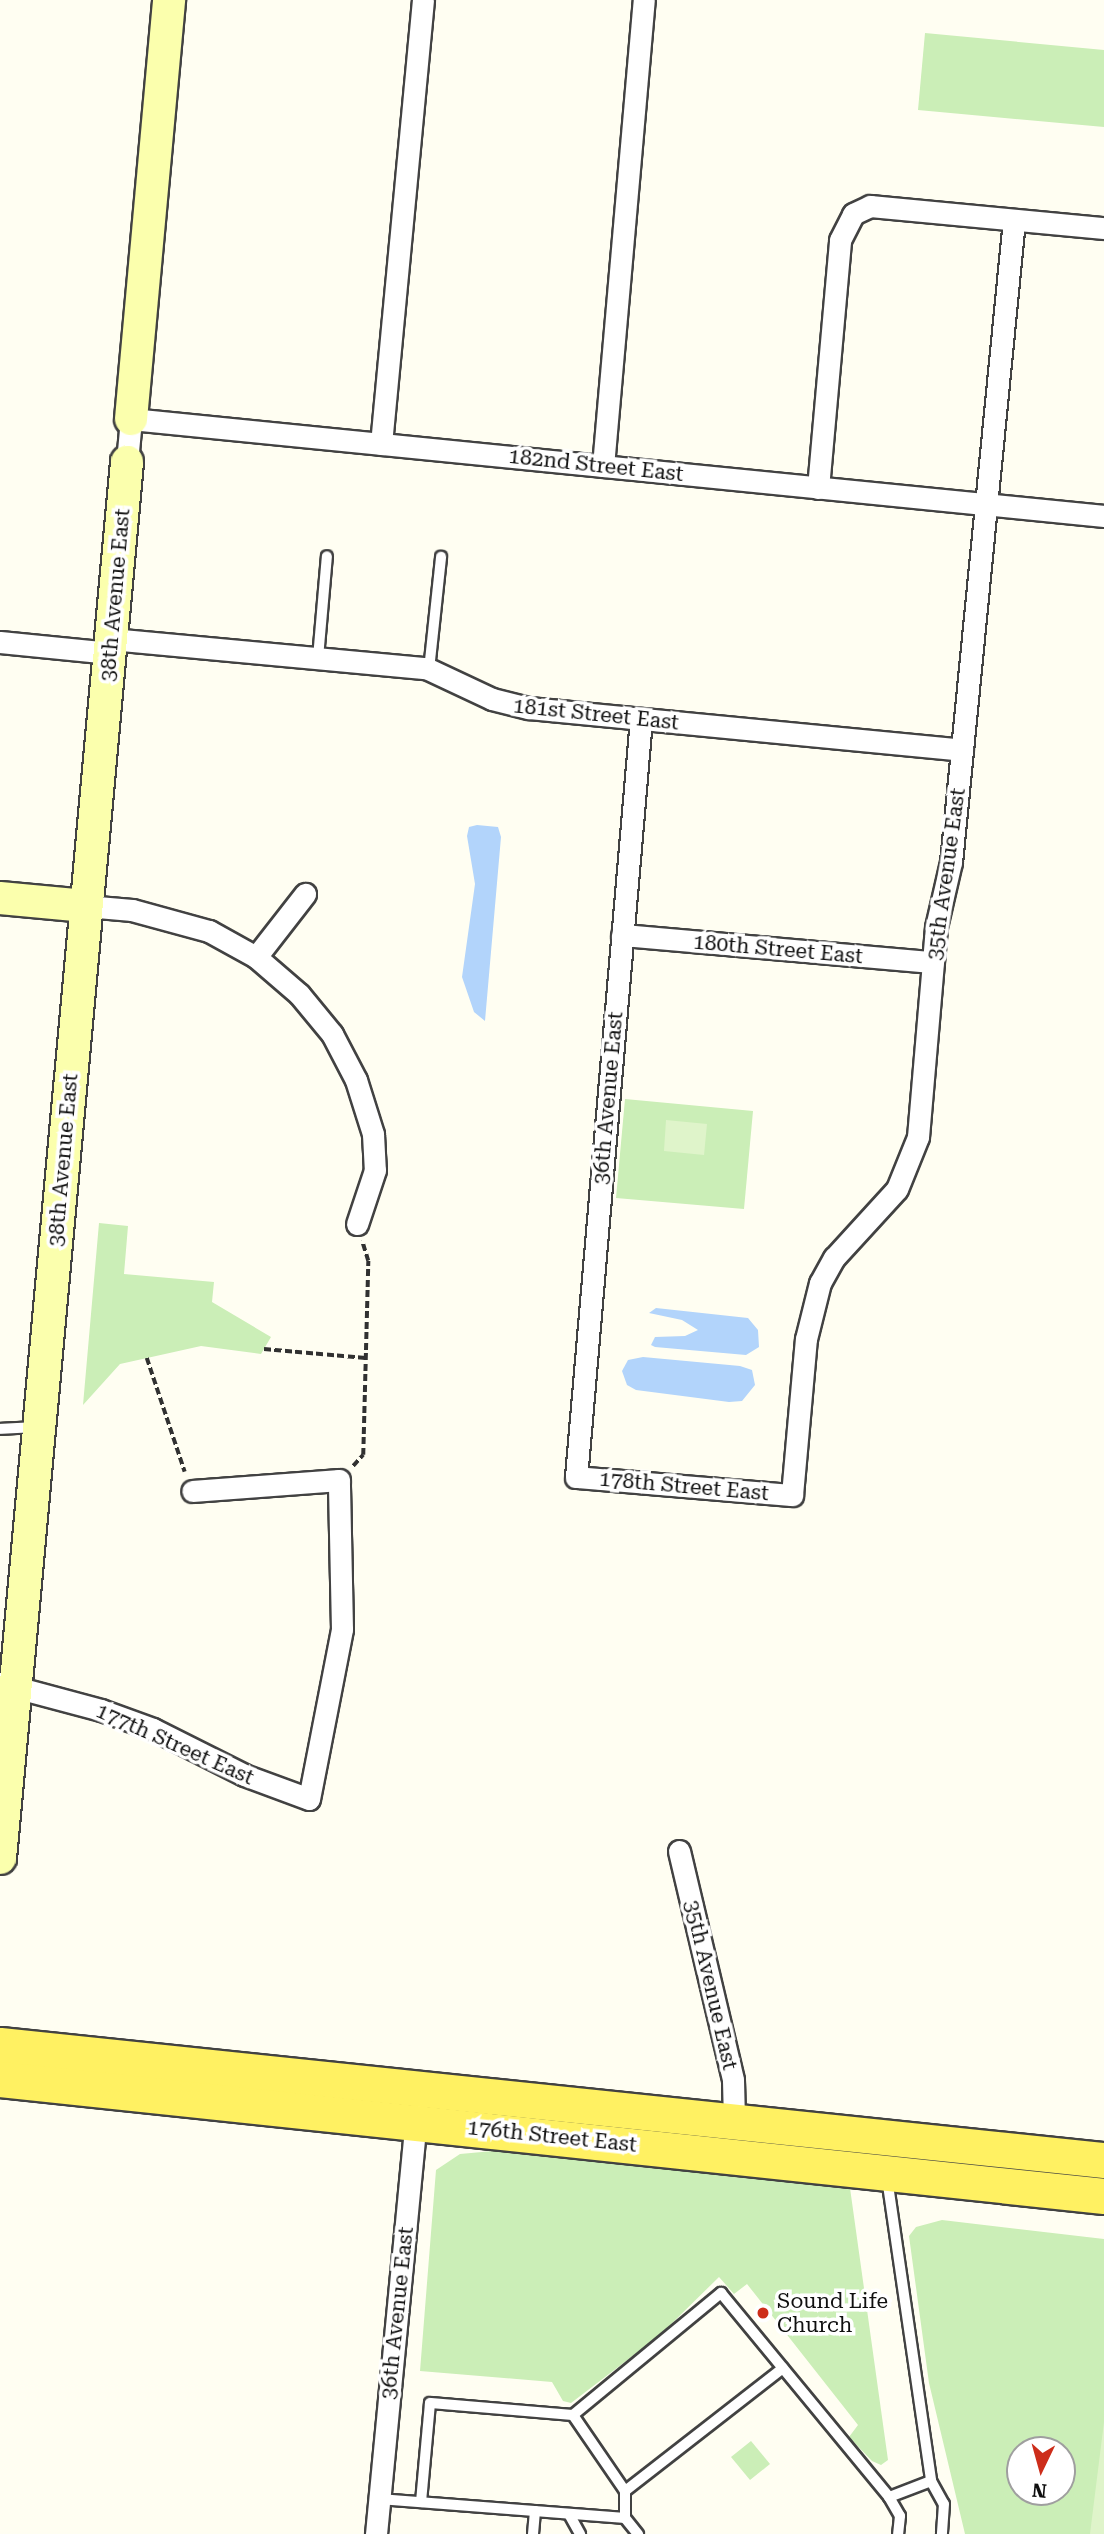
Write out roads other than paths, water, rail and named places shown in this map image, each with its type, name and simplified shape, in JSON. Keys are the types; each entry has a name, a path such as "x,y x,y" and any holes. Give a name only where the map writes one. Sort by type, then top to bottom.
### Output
{"main road":[{"name":"176th Street East","path":"0,2045 417,2107 887,2172 1104,2196"},
{"name":"176th Street East","path":"0,2079 417,2107 734,2120 1104,2160"}],"street":[{"path":"127,462 169,0"},
{"path":"382,444 423,0"},
{"path":"603,466 644,0"},
{"path":"818,488 840,240 853,214 870,206 1104,228"},
{"name":"35th Avenue East","path":"792,1495 806,1339 820,1283 834,1258 897,1189 918,1138 933,962 951,862 1014,220"},
{"name":"182nd Street East","path":"131,419 1104,516"},
{"name":"38th Avenue East","path":"0,1858 8,1684 39,1427 127,462"},
{"name":"181st Street East","path":"0,642 318,658 429,670 508,706 962,750"},
{"name":"36th Avenue East","path":"576,1477 641,719"},
{"path":"256,957 305,894"},
{"path":"0,898 86,906 180,921 256,957 284,979 332,1034 364,1101 373,1135 375,1170 357,1224"},
{"name":"180th Street East","path":"622,935 933,962"},
{"name":"178th Street East","path":"576,1477 792,1495"},
{"name":"177th Street East","path":"8,1684 140,1724 244,1775 309,1799 339,1657 343,1589 339,1480 192,1491"},
{"name":"35th Avenue East","path":"679,1851 733,2080 734,2120"},
{"name":"36th Avenue East","path":"376,2534 417,2107"}],"lane":[{"path":"318,658 327,556"},
{"path":"429,670 441,557"},
{"path":"0,1429 39,1427"},
{"path":"887,2172 931,2481 944,2504 942,2534"},
{"path":"421,2502 430,2403 573,2415 721,2293 889,2497 900,2516 898,2534"},
{"path":"625,2491 783,2368"},
{"path":"573,2415 625,2491 625,2518 638,2534"},
{"path":"889,2497 931,2481"},
{"path":"379,2498 625,2518"},
{"path":"533,2534 535,2511"},
{"path":"569,2514 580,2534"}],"water":[{"path":"469,827 498,827 501,837 485,1021 474,1012 462,977 475,884 467,836"},
{"path":"656,1308 748,1318 758,1330 759,1347 746,1355 655,1347 651,1345 655,1337 685,1336 698,1330 682,1320 649,1313"},
{"path":"643,1357 740,1366 752,1370 755,1385 742,1401 729,1402 636,1390 627,1385 622,1371 628,1360"}],"place":[{"name":"Sound Life Church","path":"763,2313"}]}
